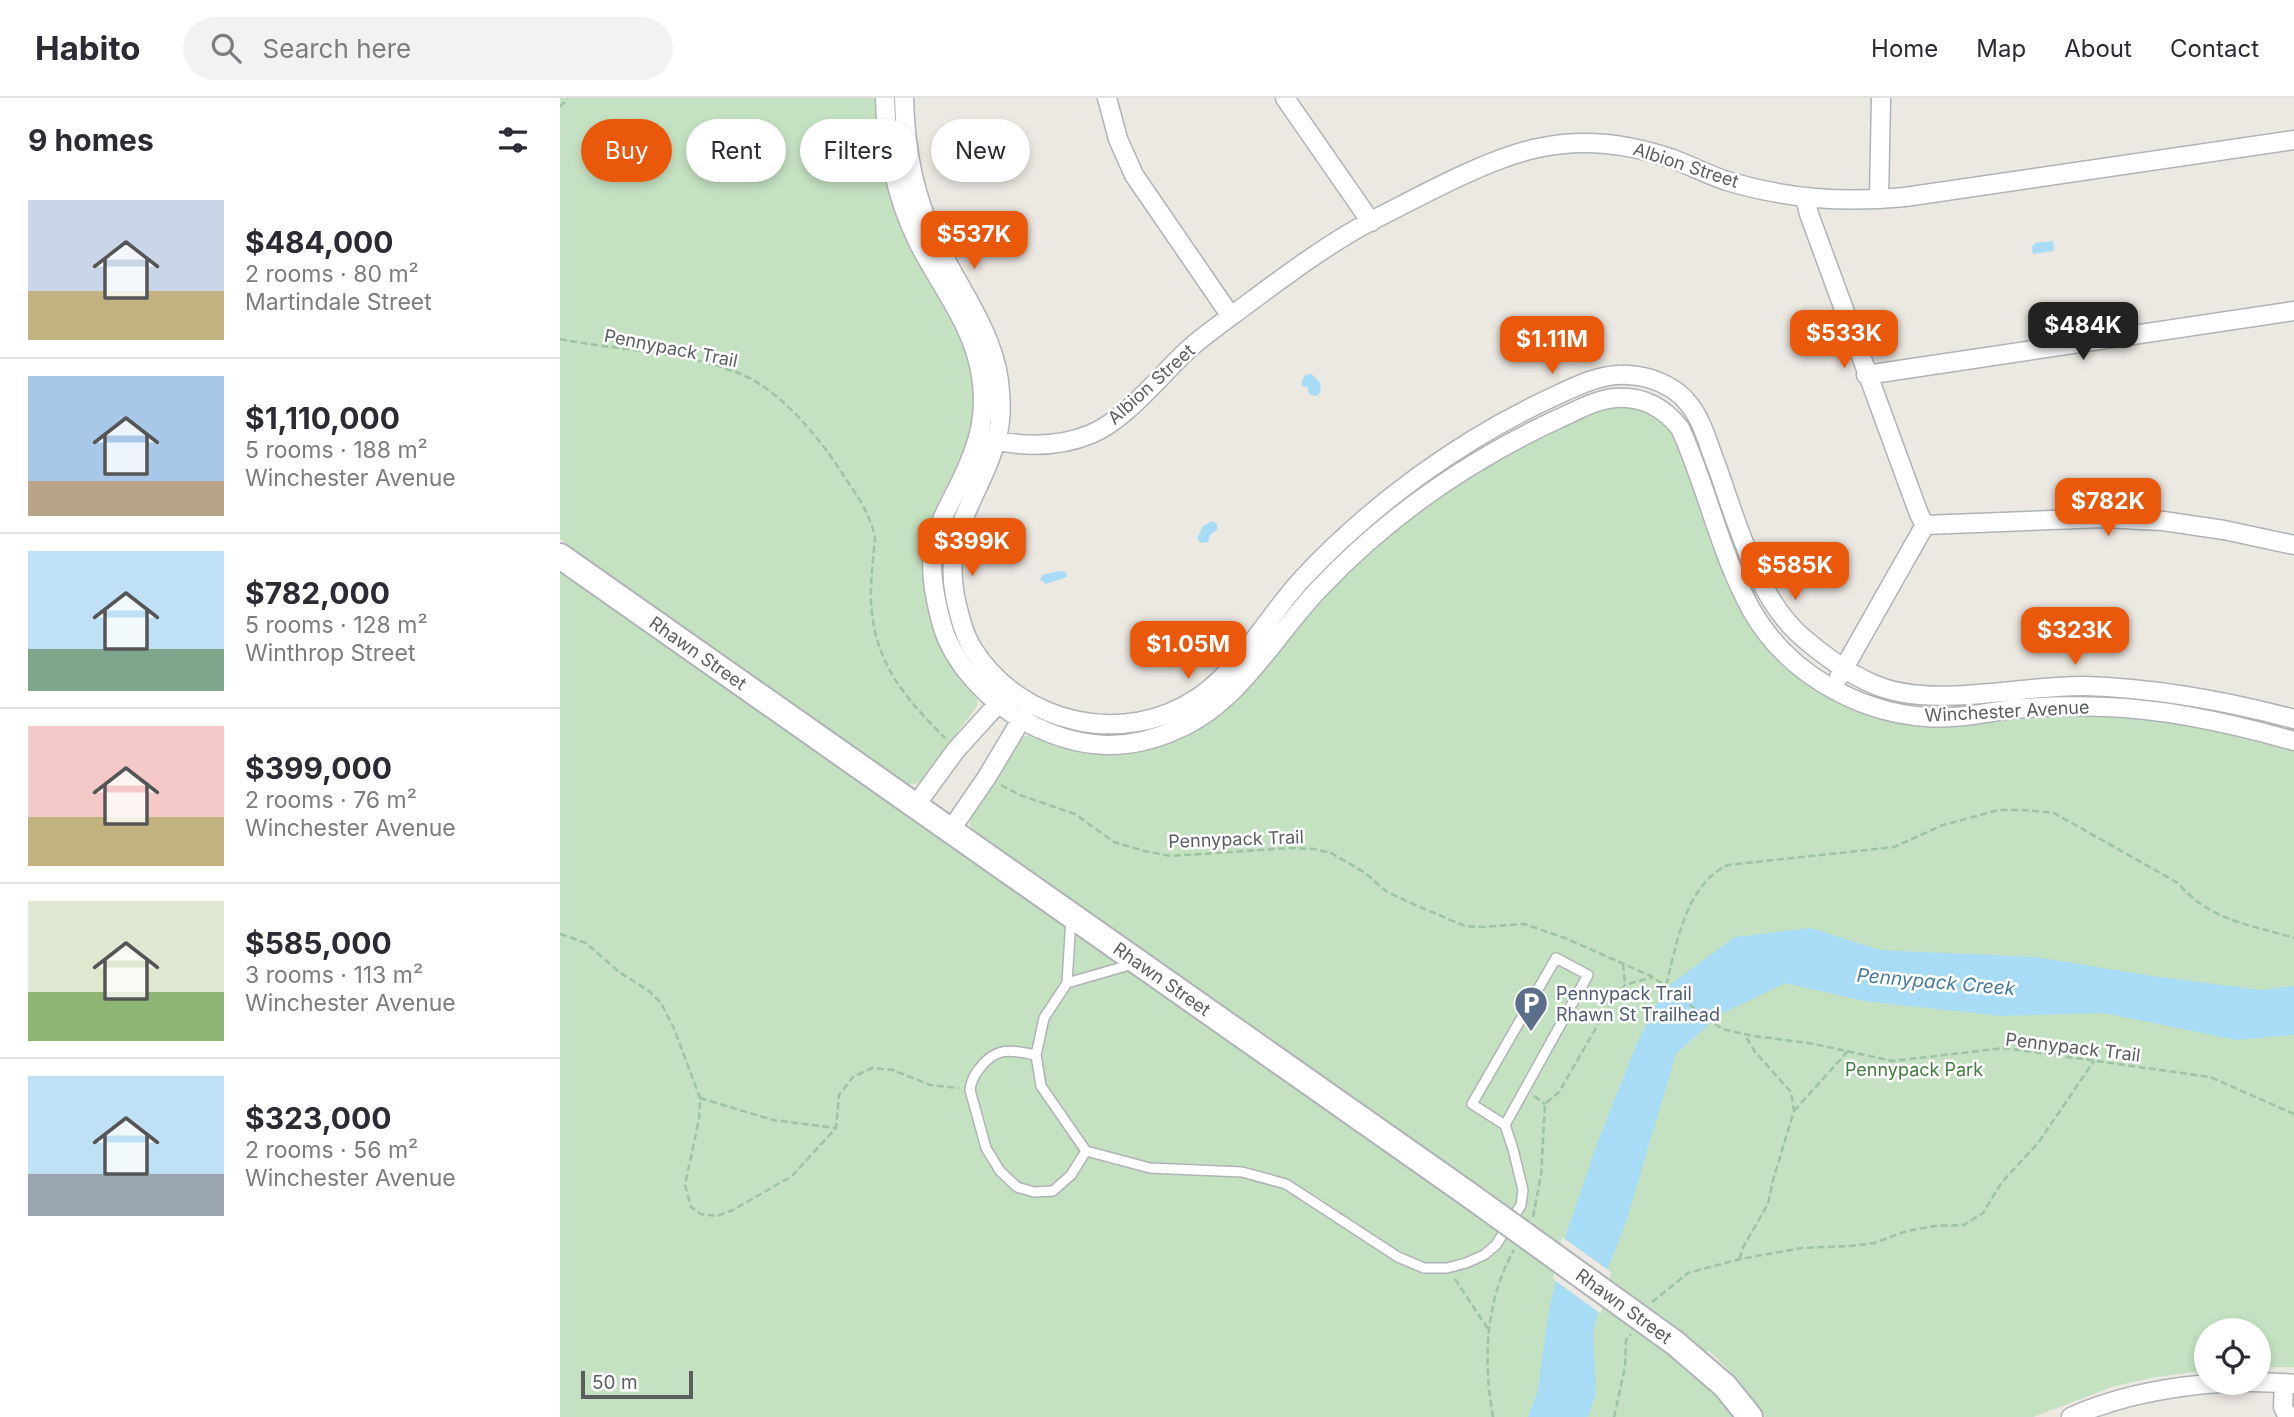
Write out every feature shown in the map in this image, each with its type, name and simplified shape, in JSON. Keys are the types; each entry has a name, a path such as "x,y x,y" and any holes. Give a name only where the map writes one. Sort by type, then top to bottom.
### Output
{"main road":[{"name":"Rhawn Street","path":"560,556 1468,1194 1675,1343 1725,1386 1750,1417"}],"street":[{"name":"Winchester Avenue","path":"885,98 886,119"},
{"name":"Winchester Avenue","path":"904,98 904,119"},
{"path":"1107,98 1118,139 1134,174 1230,315"},
{"path":"1285,98 1371,222"},
{"path":"1879,199 1881,98"},
{"name":"Albion Street","path":"987,439 1024,445 1060,444 1094,433 1124,412 1189,349 1230,315 1321,251 1371,222 1493,162 1538,147 1581,143 1626,145 1672,159 1727,181 1805,198 1879,199 2294,140"},
{"name":"Winchester Avenue","path":"907,182 920,204 935,241 992,347 998,373 1002,409 987,439 981,480 961,521 954,543 954,590 963,629 974,651 1005,697 1071,742 1126,745 1177,730 1223,701 1319,588 1398,517 1489,454 1538,428 1609,399 1627,399 1656,405 1670,415 1680,428 1692,453 1735,576 1753,612 1781,650 1811,677 1832,689 1888,712 1926,717 1958,717 2025,708 2110,707 2200,719 2294,741"},
{"path":"1805,198 1808,214 1866,375 1925,525"},
{"path":"1866,375 2294,311"},
{"name":"Winchester Avenue","path":"1026,713 1099,725 1128,725 1180,708 1202,695 1221,677 1306,574 1402,489 1494,427 1583,383 1625,374 1659,381 1688,402 1702,428 1744,539 1781,615 1802,638 1874,685 1908,694 1945,696 2084,686 2220,701 2294,719"},
{"path":"1606,376 1609,399"},
{"path":"1925,525 2103,518 2163,521 2224,530 2294,545"},
{"path":"1832,689 1925,525"},
{"path":"1306,574 1319,588"},
{"path":"915,806 956,750 1005,697"},
{"path":"950,831 1026,713"},
{"path":"2269,734 2275,714"},
{"path":"2071,1417 2118,1401 2168,1390 2220,1383 2289,1384 2283,1407 2288,1417"}],"lane":[{"path":"1071,915 1067,983 1044,1018 1036,1055 1041,1086 1086,1151 1150,1168 1242,1172 1286,1184 1398,1257 1424,1268 1447,1268 1466,1263 1485,1255 1496,1245 1521,1205 1523,1190 1505,1125 1472,1104 1556,958 1588,975 1505,1125"},
{"path":"1067,983 1139,962"},
{"path":"1036,1055 1009,1049 988,1056 971,1081 970,1090 986,1148 1000,1171 1017,1187 1034,1192 1053,1191 1071,1175 1086,1151"}],"path":[{"path":"560,107 568,98"},
{"name":"Pennypack Trail","path":"560,338 700,362 746,376 784,404 814,434 866,510 873,526 872,613 877,645 904,695 956,750"},
{"name":"Pennypack Trail","path":"987,777 1011,791 1075,814 1114,842 1144,851 1171,856 1289,848 1314,849 1347,861 1386,891 1465,926 1524,924 1564,938 1653,977 1722,1029 1809,1042 1893,1061 2004,1048 2210,1077 2294,1114"},
{"path":"1666,985 1684,918 1702,884 1716,870 1728,865 1750,862 1894,847 1943,825 1999,810 2054,813 2178,883 2190,897 2210,912 2294,938"},
{"path":"560,934 586,943 619,972 649,991 661,1003 673,1026 700,1098 699,1119 685,1185 691,1207 701,1214 717,1216 733,1210 792,1176 836,1128 839,1095 853,1077 872,1068 894,1070 930,1085 970,1090"},
{"path":"1623,964 1625,985"},
{"path":"1528,1226 1534,1214 1541,1175 1545,1104 1559,1092 1596,1026 1625,985 1653,977"},
{"path":"1745,1034 1755,1052 1791,1092 1794,1111"},
{"path":"1848,1051 1794,1111 1778,1159 1768,1204 1742,1249 1740,1259 1802,1248 1874,1243 1907,1231 1964,1225 1983,1213 2003,1182 2038,1143 2094,1061"},
{"path":"700,1098 773,1120 836,1128"},
{"path":"1493,1417 1488,1383 1489,1319 1501,1277 1514,1250"},
{"path":"1447,1268 1489,1330"}],"green space":[{"path":"560,98 877,98 881,119 800,119 800,182 894,182 902,225 923,271 956,325 971,365 974,408 968,440 940,500 928,538 966,682 976,696 977,706 920,783 904,782 560,539"},
{"name":"Pennypack Park","path":"1600,405 1648,408 1676,434 1755,626 1875,713 2062,712 2180,721 2294,747 2294,1367 2271,1367 2271,1318 2194,1318 2194,1372 2112,1387 2033,1417 1765,1417 1739,1382 1708,1350 1694,1372 1720,1398 1734,1417 560,1417 560,572 1455,1201 1470,1181 971,828 968,812 1023,737 1032,734 1037,738 1082,749 1189,732 1237,699 1338,577 1450,485"}],"water":[{"path":"2053,241 2054,251 2033,254 2032,247 2035,243"},
{"path":"1311,374 1320,384 1320,393 1316,396 1309,394 1307,386 1303,387 1301,382 1305,375"},
{"path":"1213,521 1217,524 1217,530 1210,535 1208,542 1200,543 1197,538 1203,526"},
{"path":"1066,572 1067,577 1046,584 1040,580 1042,575"},
{"name":"Pennypack Creek","path":"1811,928 1880,950 2035,957 2261,990 2294,986 2294,1035 2236,1040 2104,1013 2001,1016 1864,1001 1785,983 1719,1015 1676,1054 1627,1219 1609,1266 1593,1333 1596,1394 1588,1417 1528,1417 1538,1390 1549,1310 1566,1234 1598,1141 1636,1045 1664,989 1735,937"}],"pier":[{"path":"1562,1237 1611,1272 1601,1314 1553,1279"}],"place":[{"name":"Pennypack Trail Rhawn St Trailhead","path":"1531,1033"}]}
